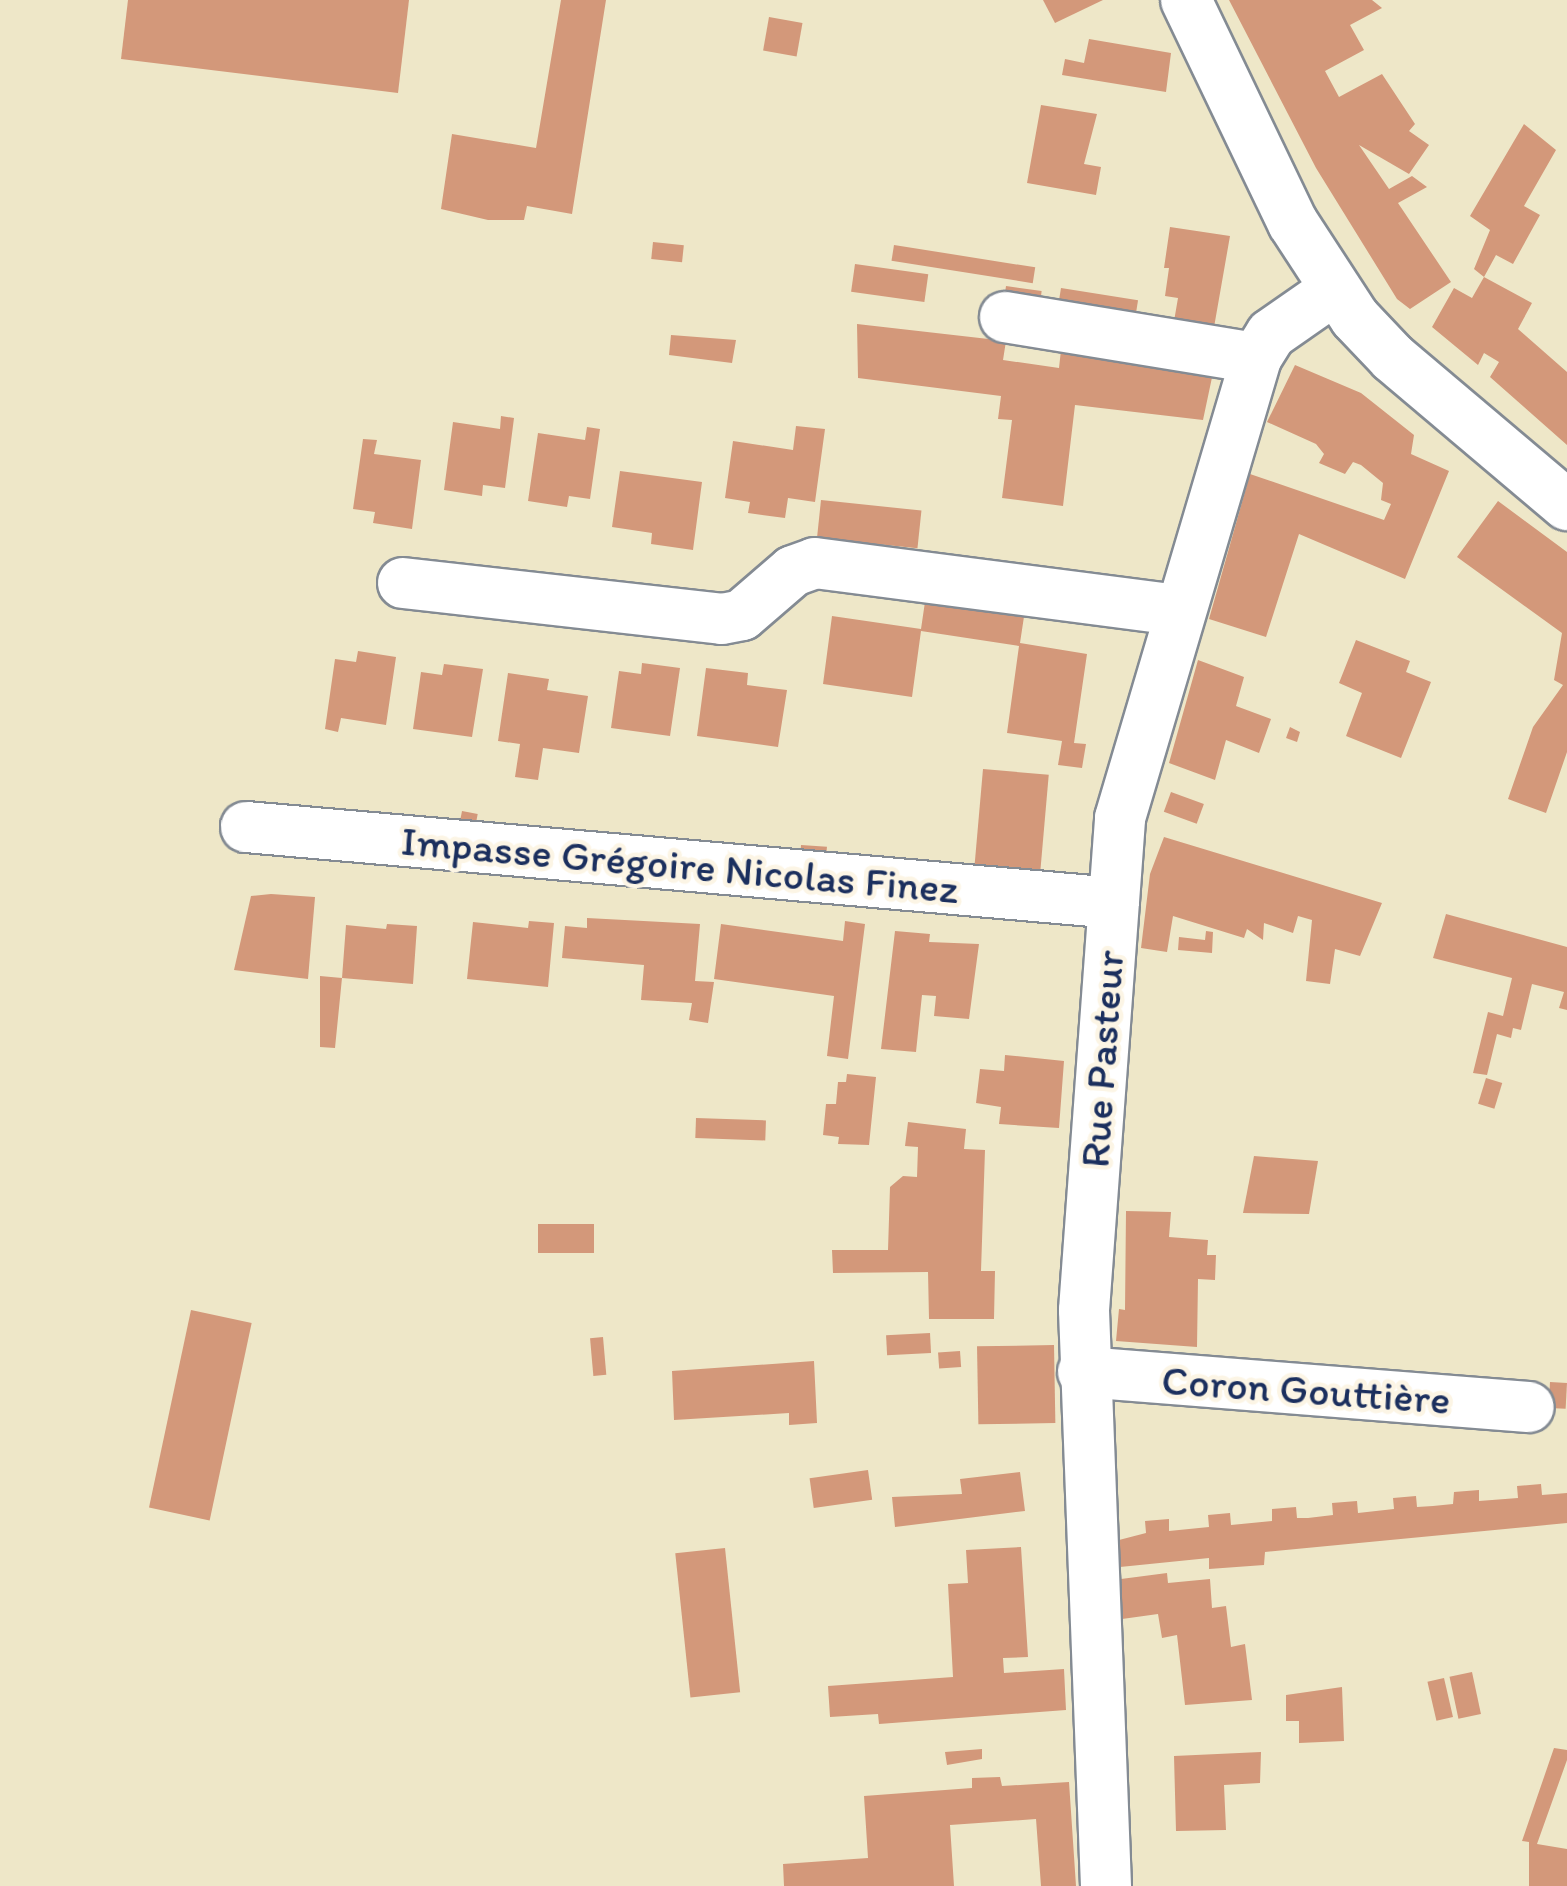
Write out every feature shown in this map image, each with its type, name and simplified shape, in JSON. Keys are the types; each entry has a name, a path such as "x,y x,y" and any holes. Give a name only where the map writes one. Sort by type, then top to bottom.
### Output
{"street":[{"path":"1186,0 1267,173 1334,290 1393,358 1567,505"},
{"name":"Rue Pasteur","path":"1106,1886 1083,1372 1114,904 1130,769 1256,358 1271,334 1334,290"},
{"path":"1005,317 1256,358"},
{"path":"403,583 722,620 742,615 793,570 815,563 1178,610"},
{"name":"Impasse Grégoire Nicolas Finez","path":"246,827 1114,904"},
{"name":"Coron Gouttière","path":"1083,1372 1528,1407"}],"building":[{"path":"128,0 409,0 398,93 121,59"},
{"path":"561,0 606,0 572,214 527,206 524,220 488,220 441,209 452,134 536,148"},
{"path":"1043,0 1103,0 1055,23"},
{"path":"1229,0 1372,0 1382,8 1350,25 1364,50 1325,71 1339,97 1382,74 1415,124 1409,131 1429,145 1409,174 1359,145 1389,189 1412,176 1427,187 1398,203 1451,282 1410,309 1397,299 1316,168"},
{"path":"769,17 802,23 797,56 763,50"},
{"path":"1089,39 1171,53 1166,92 1062,75 1065,59 1084,63"},
{"path":"1041,105 1097,114 1084,164 1101,167 1096,195 1027,183"},
{"path":"1524,124 1556,150 1524,206 1540,215 1513,264 1496,255 1484,277 1474,269 1490,230 1470,216"},
{"path":"1170,227 1230,236 1213,333 1173,327 1178,298 1165,296 1169,268 1164,268"},
{"path":"653,242 684,245 682,262 651,259"},
{"path":"894,245 1035,267 1033,283 891,261"},
{"path":"855,264 928,274 924,302 851,292"},
{"path":"1484,277 1532,303 1518,329 1567,372 1567,445 1490,377 1499,362 1484,353 1478,365 1432,327 1454,288 1472,298"},
{"path":"1006,286 1042,291 1039,313 1003,308"},
{"path":"1061,288 1138,300 1136,313 1059,301"},
{"path":"857,324 1006,341 1003,360 1059,368 1061,350 1214,368 1203,420 1075,405 1063,506 1002,498 1012,420 998,419 1001,396 858,378"},
{"path":"671,335 736,340 732,363 669,355"},
{"path":"1295,365 1361,393 1414,435 1411,454 1449,471 1405,579 1299,534 1266,637 1209,619 1250,474 1384,520 1391,504 1381,500 1383,483 1361,465 1353,462 1345,474 1319,463 1324,454 1316,444 1267,422"},
{"path":"501,416 514,418 505,488 483,485 482,496 444,490 453,422 500,429"},
{"path":"796,426 825,429 815,502 788,498 785,518 748,513 750,502 725,498 733,441 793,450"},
{"path":"587,427 600,429 590,499 569,496 567,507 528,501 538,433 585,440"},
{"path":"363,439 377,440 374,454 421,460 412,529 373,523 375,512 353,509"},
{"path":"620,471 702,482 693,550 651,544 652,533 612,527"},
{"path":"821,500 921,511 917,548 817,538"},
{"path":"1498,501 1567,552 1567,752 1546,813 1508,799 1533,727 1563,685 1554,680 1562,633 1457,557"},
{"path":"926,595 1025,610 1020,643 1087,654 1074,743 1086,744 1082,768 1058,765 1062,741 1007,733 1019,646 921,631 912,697 823,684 832,616 921,629"},
{"path":"1356,640 1410,661 1406,672 1431,682 1401,758 1346,736 1362,693 1339,683"},
{"path":"358,651 396,657 386,725 341,718 338,732 325,729 335,659 356,662"},
{"path":"1198,660 1244,677 1236,706 1271,719 1259,753 1226,740 1215,780 1169,763"},
{"path":"642,663 680,668 670,736 611,728 619,671 641,674"},
{"path":"444,664 483,669 472,737 413,729 421,672 442,675"},
{"path":"706,668 748,673 747,685 787,690 778,747 697,736"},
{"path":"508,673 549,679 547,690 588,696 579,753 543,748 538,780 515,777 520,744 498,741"},
{"path":"1290,727 1300,732 1297,742 1286,738"},
{"path":"983,769 1049,775 1040,878 974,873"},
{"path":"1171,792 1204,804 1197,824 1164,812"},
{"path":"462,811 478,814 474,834 458,831"},
{"path":"1164,837 1382,903 1360,956 1335,949 1330,984 1306,981 1312,920 1298,916 1293,933 1264,923 1263,940 1247,929 1244,938 1173,916 1167,952 1141,948 1150,874"},
{"path":"801,845 827,847 826,864 800,862"},
{"path":"251,896 315,897 308,979 234,970"},
{"path":"1446,914 1567,947 1567,1010 1559,1008 1564,992 1532,984 1521,1030 1513,1028 1511,1038 1497,1034 1487,1075 1473,1073 1488,1012 1503,1016 1512,978 1433,958"},
{"path":"587,918 700,924 695,981 714,982 708,1023 689,1020 692,1003 641,1000 644,965 562,958 565,926 587,928"},
{"path":"529,921 554,923 548,987 467,979 473,922 528,928"},
{"path":"845,921 865,924 848,1059 827,1056 834,996 714,979 721,924 843,941"},
{"path":"387,924 417,926 413,984 342,978 346,925 386,929"},
{"path":"895,931 930,934 929,942 979,944 969,1019 934,1016 936,996 922,995 916,1052 881,1049"},
{"path":"1206,931 1213,932 1212,953 1178,950 1179,937 1205,940"},
{"path":"320,976 342,978 335,1048 320,1047"},
{"path":"1005,1055 1064,1061 1059,1128 999,1124 1001,1107 976,1103 980,1069 1004,1071"},
{"path":"847,1074 876,1077 869,1145 838,1144 839,1137 823,1135 826,1104 836,1104 838,1082 846,1082"},
{"path":"1486,1078 1502,1083 1494,1109 1478,1104"},
{"path":"696,1118 766,1120 765,1140 695,1138"},
{"path":"908,1122 966,1129 964,1149 985,1150 981,1271 995,1271 994,1319 929,1319 928,1272 833,1273 832,1250 888,1250 890,1187 903,1176 917,1177 918,1147 905,1146"},
{"path":"1254,1156 1318,1161 1309,1214 1243,1213"},
{"path":"1126,1211 1171,1212 1169,1237 1208,1240 1207,1255 1216,1255 1215,1280 1198,1279 1197,1347 1116,1341 1119,1309 1125,1310"},
{"path":"538,1224 594,1224 594,1253 538,1253"},
{"path":"191,1310 252,1323 210,1520 149,1508"},
{"path":"930,1333 931,1353 887,1355 886,1335"},
{"path":"603,1337 606,1375 593,1376 590,1338"},
{"path":"1054,1345 1055,1423 978,1424 977,1346"},
{"path":"960,1351 961,1367 939,1368 938,1353"},
{"path":"814,1361 817,1423 789,1425 789,1413 674,1420 672,1371"},
{"path":"1550,1382 1567,1383 1566,1409 1549,1408"},
{"path":"868,1470 872,1500 814,1508 810,1478"},
{"path":"1020,1472 1025,1511 895,1527 892,1497 962,1494 960,1479"},
{"path":"1541,1484 1542,1495 1567,1493 1567,1523 1265,1552 1264,1565 1209,1569 1209,1558 1120,1567 1119,1540 1146,1533 1145,1521 1169,1519 1169,1531 1209,1527 1208,1515 1230,1513 1231,1525 1272,1521 1272,1509 1296,1507 1297,1518 1333,1515 1332,1503 1357,1501 1358,1513 1394,1509 1393,1498 1416,1496 1417,1507 1453,1504 1454,1492 1479,1490 1479,1501 1518,1498 1517,1486"},
{"path":"1021,1547 1028,1657 1003,1658 1004,1673 1064,1669 1066,1710 879,1724 878,1714 830,1717 828,1686 953,1677 948,1584 968,1583 966,1550"},
{"path":"725,1548 740,1692 690,1697 675,1553"},
{"path":"1167,1573 1168,1583 1210,1579 1212,1608 1226,1606 1231,1647 1245,1644 1252,1700 1185,1705 1177,1635 1162,1638 1158,1614 1122,1619 1121,1579"},
{"path":"1472,1672 1481,1714 1458,1719 1450,1677"},
{"path":"1444,1678 1453,1717 1436,1721 1427,1682"},
{"path":"1342,1687 1344,1741 1299,1743 1299,1721 1286,1721 1286,1695"},
{"path":"1554,1748 1567,1750 1567,1760 1537,1844 1567,1849 1567,1886 1529,1886 1529,1842 1522,1841"},
{"path":"982,1749 982,1759 947,1765 945,1752"},
{"path":"1261,1752 1260,1783 1224,1785 1226,1830 1176,1831 1174,1756"},
{"path":"1000,1777 1002,1786 1069,1782 1076,1886 1041,1886 1036,1819 950,1825 954,1886 784,1886 783,1864 868,1858 864,1796 972,1788 972,1778"}]}
